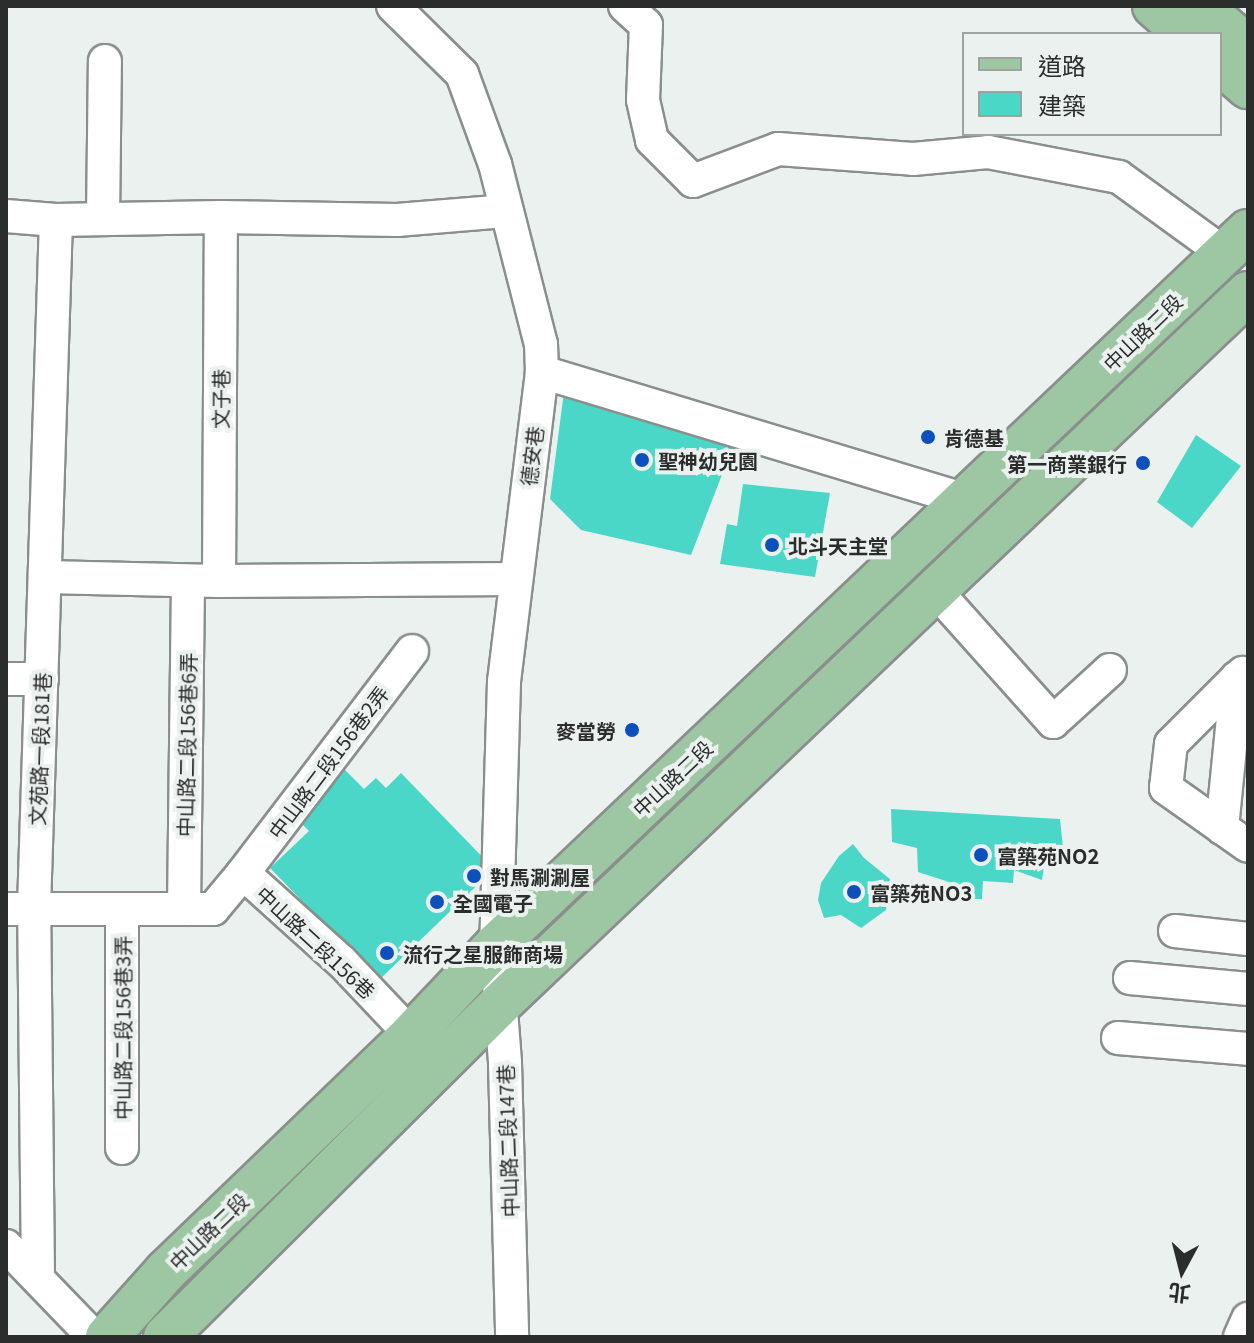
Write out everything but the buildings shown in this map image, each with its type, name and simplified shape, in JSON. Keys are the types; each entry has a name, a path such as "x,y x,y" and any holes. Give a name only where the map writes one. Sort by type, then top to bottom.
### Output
{"main road":[{"path":"1154,6 1184,32"},
{"path":"1200,6 1248,47"},
{"path":"1222,65 1248,87"},
{"name":"中山路二段","path":"107,1337 166,1271 411,1035 496,945 1236,242"},
{"name":"中山路二段","path":"165,1337 500,1004 1248,293"}],"street":[{"name":"德安巷","path":"393,6 462,74 495,164 541,344 542,372 504,682 496,945"},
{"path":"625,6 646,25 643,100 652,140 693,181 778,149 913,159 988,152 1119,177 1236,242"},
{"path":"103,219 105,61"},
{"path":"6,216 56,220 221,217 397,220 507,211"},
{"name":"文子巷","path":"204,581 221,217"},
{"name":"文苑路一段181巷","path":"38,1278 20,909 42,679 56,220"},
{"path":"542,372 966,500"},
{"path":"45,577 204,581 515,579"},
{"name":"中山路二段156巷6弄","path":"184,909 204,581"},
{"path":"935,590 1053,722 1110,670"},
{"name":"中山路二段156巷2弄","path":"243,873 412,651"},
{"path":"1242,673 1171,744 1166,788 1248,846"},
{"path":"1222,828 1242,673"},
{"path":"6,679 42,679"},
{"name":"中山路二段156巷","path":"20,909 213,909 243,873 342,962 411,1035"},
{"name":"中山路二段156巷3弄","path":"122,909 122,1148"},
{"path":"1175,931 1248,939"},
{"name":"中山路二段147巷","path":"496,945 505,1063 512,1337"},
{"path":"1130,978 1248,989"},
{"path":"1118,1038 1248,1049"},
{"path":"6,1246 94,1337"},
{"path":"1240,1337 1248,1319"}],"place":[{"name":"肯德基","path":"928,437"},
{"name":"聖神幼兒園","path":"642,460"},
{"name":"第一商業銀行","path":"1143,463"},
{"name":"北斗天主堂","path":"772,545"},
{"name":"麥當勞","path":"632,730"},
{"name":"富築苑NO2","path":"981,855"},
{"name":"對馬涮涮屋","path":"474,876"},
{"name":"富築苑NO3","path":"854,892"},
{"name":"全國電子","path":"437,902"},
{"name":"流行之星服飾商場","path":"387,953"}]}
